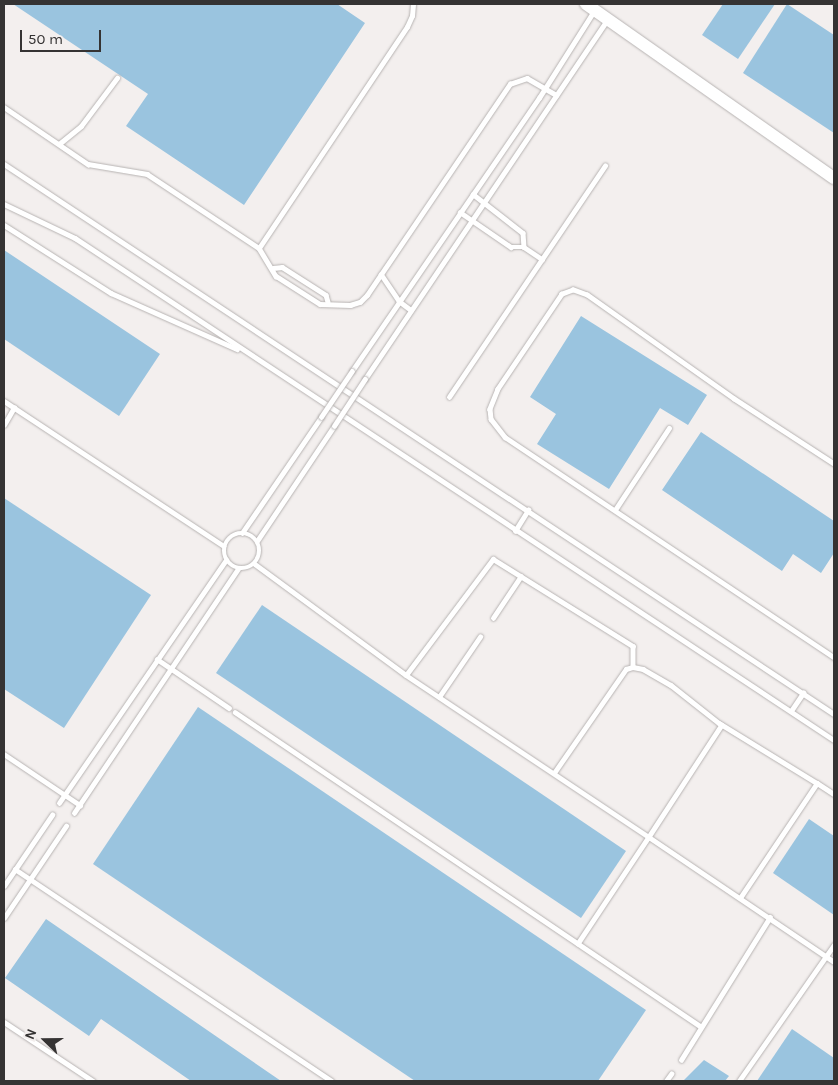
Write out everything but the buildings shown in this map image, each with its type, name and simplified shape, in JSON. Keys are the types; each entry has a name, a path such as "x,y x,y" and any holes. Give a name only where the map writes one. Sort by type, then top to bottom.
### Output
{"street":[{"path":"591,7 834,178"}],"lane":[{"path":"259,248 407,27 412,16 413,4"},
{"path":"60,803 226,560 224,546 231,536 242,533 545,88 591,7"},
{"path":"74,813 238,569 255,564 260,553 257,541 608,19"},
{"path":"58,144 81,126 117,78"},
{"path":"4,107 96,167 147,174 259,248 273,268 276,276 320,304 328,302 360,302 510,84 527,78 556,95"},
{"path":"4,164 834,714"},
{"path":"449,397 605,166"},
{"path":"473,194 523,233 524,247"},
{"path":"4,204 75,238 243,351 834,740"},
{"path":"460,212 511,247 524,247 542,259"},
{"path":"4,225 111,293 243,351"},
{"path":"273,268 282,267 326,295 328,302"},
{"path":"381,274 399,301 411,310"},
{"path":"834,464 734,400 587,295 567,291 498,389 490,409 491,419 505,437 834,657"},
{"path":"4,401 224,546"},
{"path":"4,425 14,408"},
{"path":"615,510 669,428"},
{"path":"514,530 528,510"},
{"path":"242,533 257,541"},
{"path":"226,560 238,569"},
{"path":"406,675 490,561 496,560 633,646 633,667"},
{"path":"255,564 406,675 770,917 834,962"},
{"path":"493,618 521,576"},
{"path":"439,697 480,636"},
{"path":"157,659 229,708"},
{"path":"554,774 626,669 633,667 643,669 671,685 722,725 834,794"},
{"path":"791,711 803,693"},
{"path":"235,712 700,1026"},
{"path":"578,944 722,725"},
{"path":"4,754 80,805"},
{"path":"740,898 817,783"},
{"path":"4,886 52,815"},
{"path":"4,918 66,826"},
{"path":"16,868 332,1081"},
{"path":"681,1060 700,1026 770,917"},
{"path":"739,1081 824,956 834,945"},
{"path":"4,1022 93,1081"},
{"path":"666,1081 671,1074"}]}
